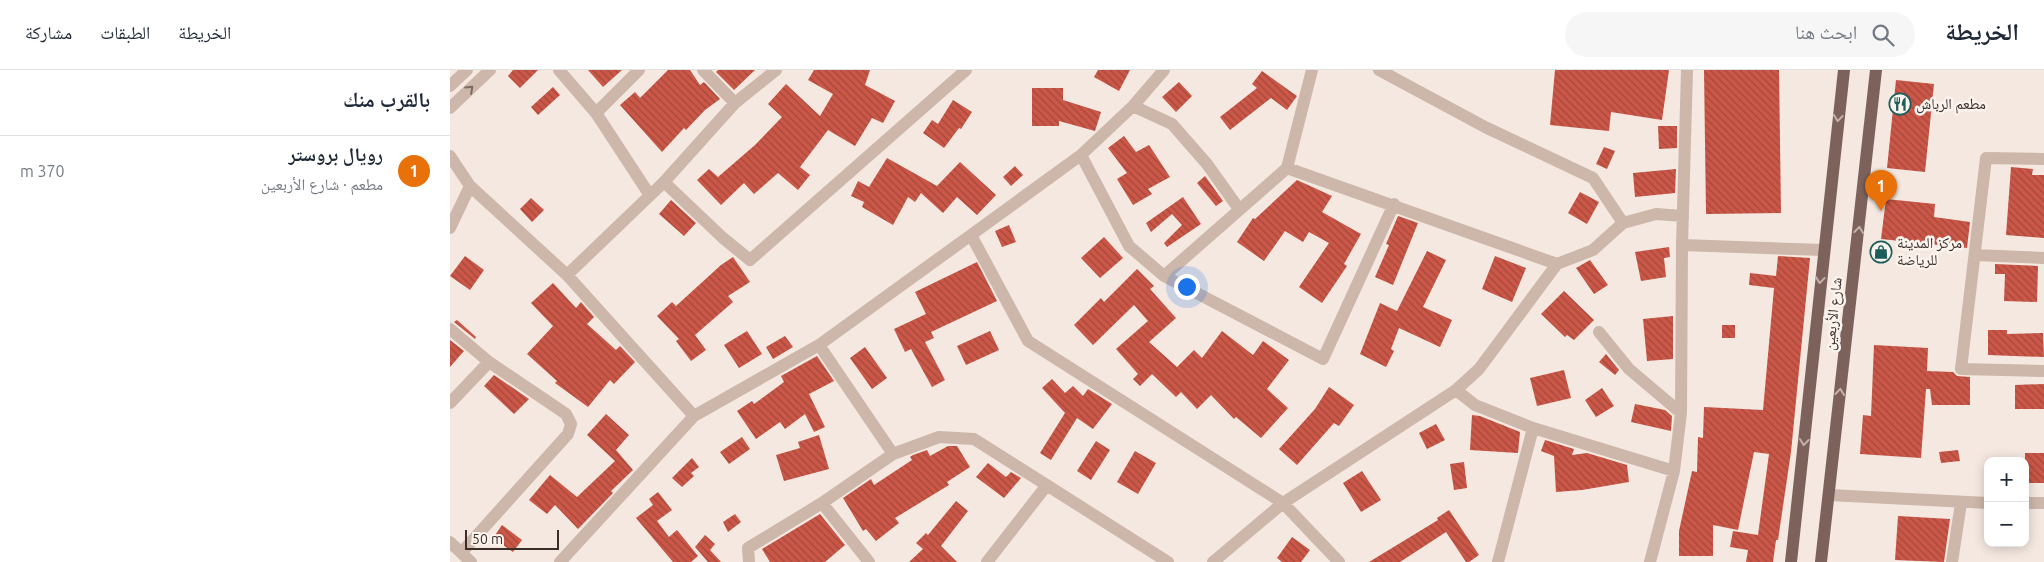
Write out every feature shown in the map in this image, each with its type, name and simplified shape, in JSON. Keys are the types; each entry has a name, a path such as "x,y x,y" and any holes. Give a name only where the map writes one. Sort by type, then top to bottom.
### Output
{"main road":[{"name":"شارع الأربعين","path":"1791,562 1844,70"},
{"name":"شارع الأربعين","path":"1822,562 1878,73"}],"street":[{"path":"450,86 467,70"},
{"path":"450,108 490,70"},
{"path":"559,70 596,113 649,194"},
{"path":"596,113 639,70"},
{"path":"703,70 735,103"},
{"path":"567,275 649,194 664,182 735,103 776,70"},
{"path":"664,182 723,238 750,260 966,70"},
{"path":"560,562 694,416 819,345 972,235 1081,154 1133,106 1164,70"},
{"path":"1164,276 1287,168 1312,70"},
{"path":"1379,70 1485,127 1593,178 1623,223"},
{"path":"1650,562 1674,471 1682,414 1682,245 1687,70"},
{"path":"1133,106 1172,124 1207,164 1239,209"},
{"path":"1081,154 1129,246 1164,276 1323,359 1394,204"},
{"path":"450,156 470,186 567,275 694,416"},
{"path":"2044,159 1986,158 1961,369 2044,371"},
{"path":"1287,168 1394,204 1557,264"},
{"path":"450,228 470,186"},
{"path":"1212,562 1283,503 1456,390 1479,368 1557,264 1593,250 1623,223 1656,214 1683,216"},
{"path":"972,235 1028,340 1283,503 1339,562"},
{"path":"1682,245 1824,250"},
{"path":"1974,255 2044,258"},
{"path":"450,329 489,362 566,414 571,424 568,434 462,552"},
{"path":"1599,332 1629,369 1682,414"},
{"path":"819,345 892,454"},
{"path":"450,403 489,362"},
{"path":"1456,390 1475,405 1533,428 1674,471"},
{"path":"1498,562 1533,428"},
{"path":"749,562 748,548 822,504 892,454 939,437 974,439 1168,562"},
{"path":"987,562 1047,485"},
{"path":"1829,495 1961,504 1984,503"},
{"path":"2029,503 2044,502"},
{"path":"822,504 869,562"},
{"path":"1952,562 1961,504"},
{"path":"450,542 471,562"}],"building":[{"path":"513,70 538,70 520,88 508,76"},
{"path":"588,70 622,70 603,87"},
{"path":"668,70 690,70 700,85 704,82 720,99 705,110 686,130 684,128 662,152 620,105 635,92 640,98"},
{"path":"718,70 755,70 734,90 716,72"},
{"path":"814,70 870,70 865,85 895,101 883,123 872,118 855,146 828,130 800,167 810,175 798,190 778,173 754,194 744,183 721,205 697,180 709,169 718,177 755,145 782,117 768,104 786,84 820,116 833,94 808,80"},
{"path":"1098,70 1130,70 1119,91 1094,77"},
{"path":"1555,70 1669,70 1662,120 1611,112 1609,131 1550,125"},
{"path":"1704,70 1779,70 1781,213 1706,214"},
{"path":"1262,71 1297,96 1287,110 1271,98 1230,130 1220,117 1257,88 1252,84"},
{"path":"1896,80 1934,84 1925,172 1887,168"},
{"path":"1179,82 1192,96 1176,112 1162,97"},
{"path":"553,87 560,95 538,115 531,107"},
{"path":"1032,88 1063,88 1063,100 1101,112 1095,131 1059,121 1059,126 1032,126"},
{"path":"953,100 972,112 961,129 959,128 944,148 923,133 932,120 938,124"},
{"path":"1658,126 1677,126 1677,148 1659,149"},
{"path":"1124,136 1136,152 1149,145 1170,177 1148,189 1152,194 1133,205 1117,179 1127,173 1108,148"},
{"path":"1604,147 1615,151 1607,169 1596,164"},
{"path":"887,158 937,186 960,162 996,195 977,215 957,197 943,213 921,193 915,202 908,197 893,225 862,207 864,202 851,196 858,181 869,187"},
{"path":"1015,166 1023,175 1011,186 1003,177"},
{"path":"2011,167 2033,169 2032,175 2044,175 2044,238 2006,235"},
{"path":"1676,169 1675,193 1635,197 1633,173"},
{"path":"1205,176 1223,201 1216,206 1197,183"},
{"path":"1297,180 1332,196 1322,212 1361,234 1344,264 1347,266 1322,303 1299,287 1329,243 1309,232 1303,242 1285,231 1264,261 1237,242 1253,218 1255,219"},
{"path":"1580,192 1599,202 1587,224 1568,213"},
{"path":"1183,197 1201,224 1167,247 1164,243 1182,225 1172,214 1151,232 1146,223"},
{"path":"531,198 544,210 532,222 520,209"},
{"path":"1886,199 1935,204 1934,217 1970,222 1967,248 1881,239"},
{"path":"671,200 696,223 684,236 659,214"},
{"path":"1398,216 1418,223 1393,285 1375,277 1389,245 1386,244"},
{"path":"1009,225 1016,242 1002,247 995,231"},
{"path":"1104,237 1123,258 1100,278 1081,258"},
{"path":"1669,247 1670,257 1664,258 1666,277 1641,281 1635,252"},
{"path":"1427,251 1446,260 1423,307 1452,320 1440,347 1399,328 1391,349 1394,351 1386,367 1360,354 1380,303 1397,311"},
{"path":"465,256 484,270 470,290 450,276"},
{"path":"1495,256 1526,268 1512,302 1482,289"},
{"path":"1778,256 1810,258 1791,452 1773,562 1746,562 1748,550 1730,547 1733,531 1758,535 1769,454 1754,452 1738,530 1713,525 1713,556 1679,556 1679,531 1692,471 1697,472 1698,437 1703,438 1704,407 1763,410 1774,288 1749,285 1750,273 1776,276"},
{"path":"733,257 750,282 728,296 733,302 695,335 706,350 691,361 676,341 679,339 657,316 672,302 676,306 721,265"},
{"path":"1590,260 1608,285 1594,294 1576,268"},
{"path":"977,262 997,301 931,332 934,338 925,342 945,380 932,387 911,349 905,352 894,329 926,314 915,292"},
{"path":"1995,264 2038,266 2037,302 2004,301 2005,274 1995,274"},
{"path":"1137,269 1154,286 1150,289 1176,318 1149,342 1177,367 1194,350 1202,358 1222,331 1253,355 1263,341 1289,360 1267,389 1288,408 1261,438 1236,417 1234,419 1211,395 1197,409 1181,392 1176,397 1152,374 1140,386 1133,379 1138,374 1116,349 1148,321 1134,305 1093,345 1074,325 1101,298 1104,302"},
{"path":"553,283 576,308 581,302 594,317 587,324 616,350 620,346 635,362 614,384 610,380 588,407 555,383 557,381 527,354 553,326 531,303"},
{"path":"1564,291 1594,320 1574,340 1567,335 1565,337 1541,314"},
{"path":"1673,316 1673,359 1647,361 1643,319"},
{"path":"457,320 476,337 475,339 454,322"},
{"path":"1722,325 1735,325 1735,338 1722,338"},
{"path":"1988,330 2007,330 2007,334 2043,333 2044,357 1988,355"},
{"path":"747,331 762,354 739,368 724,345"},
{"path":"990,331 999,350 966,365 957,346"},
{"path":"785,336 793,347 773,359 766,347"},
{"path":"450,340 464,351 450,367"},
{"path":"1874,345 1928,348 1927,371 1953,372 1957,376 1970,377 1970,405 1932,405 1930,389 1926,389 1921,458 1860,454 1863,415 1871,416"},
{"path":"865,347 887,378 872,389 850,358"},
{"path":"1606,354 1619,370 1615,375 1599,362"},
{"path":"817,356 834,381 809,394 825,427 814,432 805,414 785,429 780,422 756,439 737,411 752,401 754,404 784,382 781,376"},
{"path":"1564,370 1571,398 1537,406 1530,378"},
{"path":"494,375 529,399 514,414 484,386"},
{"path":"1052,379 1065,393 1073,386 1083,396 1088,389 1112,404 1093,429 1077,418 1051,460 1040,453 1065,413 1042,388"},
{"path":"2044,384 2044,409 2015,409 2015,385"},
{"path":"1329,387 1354,405 1339,426 1334,423 1297,465 1279,449 1315,409"},
{"path":"1602,388 1614,406 1596,417 1585,400"},
{"path":"1635,404 1665,410 1672,416 1671,431 1631,422"},
{"path":"606,414 629,435 616,450 633,470 611,491 613,493 578,529 555,505 547,514 529,500 550,475 577,497 615,461 587,435"},
{"path":"1472,415 1480,416 1520,432 1518,453 1470,450"},
{"path":"1436,424 1445,440 1427,449 1419,433"},
{"path":"819,435 829,469 784,481 776,455 800,448 798,442"},
{"path":"742,437 750,449 729,464 720,452"},
{"path":"1545,440 1574,449 1572,455 1587,453 1627,465 1629,482 1582,490 1556,492 1554,456 1541,451"},
{"path":"1096,441 1110,450 1091,480 1077,471"},
{"path":"948,446 957,446 970,467 947,482 949,485 895,518 899,523 876,541 866,529 863,531 843,498 871,479 874,485 912,460 910,457 913,455 927,450 930,456"},
{"path":"1958,450 1960,461 1941,463 1939,452"},
{"path":"1135,451 1156,463 1138,494 1117,482"},
{"path":"2025,453 2044,453 2044,483 2029,483 2029,457 2025,457"},
{"path":"692,458 699,467 691,473 694,476 682,487 672,478"},
{"path":"1464,462 1467,488 1454,490 1450,464"},
{"path":"988,463 1006,477 1011,472 1021,478 1004,498 976,477"},
{"path":"1362,471 1381,500 1361,512 1343,483"},
{"path":"658,492 672,510 657,521 669,537 677,530 698,556 691,562 673,562 636,518 653,505 649,499"},
{"path":"956,501 968,511 941,546 957,562 909,562 923,549 916,543 926,533 928,535"},
{"path":"1449,510 1479,555 1469,562 1466,562 1446,532 1400,562 1369,562 1438,520 1437,518"},
{"path":"735,514 741,522 728,532 723,522"},
{"path":"820,514 845,545 825,562 770,562 762,549"},
{"path":"1898,516 1950,519 1944,562 1895,560"},
{"path":"502,525 522,540 513,552 493,538"},
{"path":"705,535 715,544 710,550 721,562 708,562 695,547"},
{"path":"1292,537 1310,550 1301,562 1282,562 1277,558"}],"place":[{"name":"مطعم الرباش","path":"1900,104"},
{"name":"رويال بروستر","path":"1881,211"},
{"name":"مركز المدينة للرياضة","path":"1881,252"}]}
